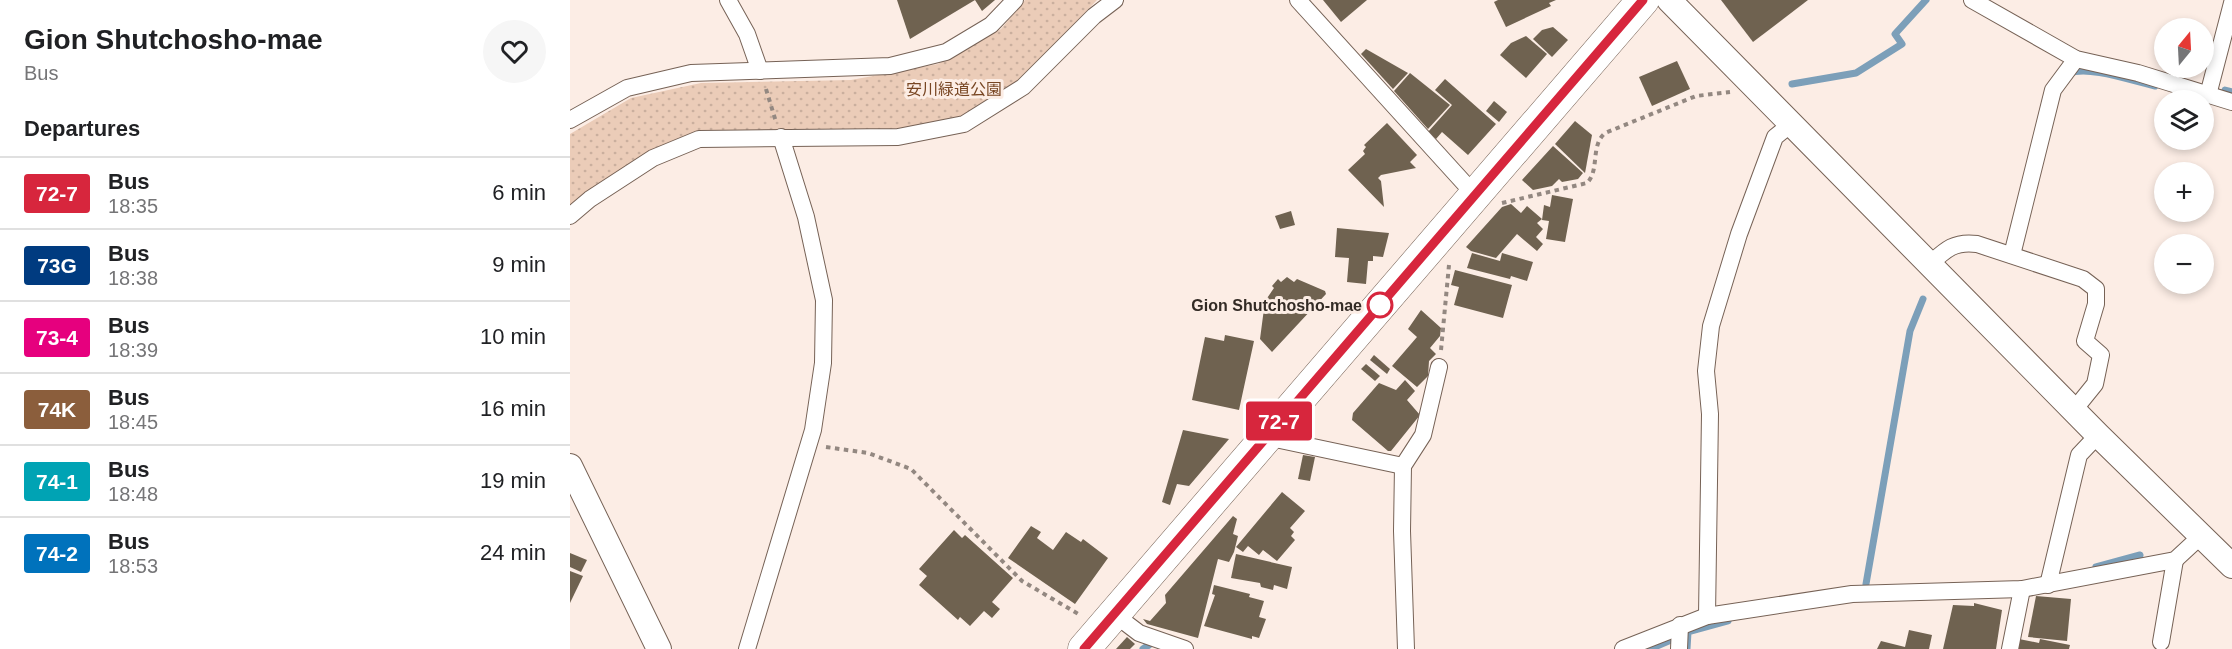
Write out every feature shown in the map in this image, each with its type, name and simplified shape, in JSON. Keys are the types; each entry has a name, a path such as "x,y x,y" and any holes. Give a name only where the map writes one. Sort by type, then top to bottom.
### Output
{"highway":[{"path":"1095,627 1266,437 1487,200 1643,0"}],"street":[{"path":"728,0 747,34 760,71"},
{"path":"570,120 627,88 691,73 890,66 946,52 991,25 1015,0"},
{"path":"570,216 590,199 653,158 699,139 898,137 964,124 1023,87 1094,16 1115,0"},
{"path":"1298,0 1487,200"},
{"path":"1669,0 2098,435 2232,566"},
{"path":"1972,0 2076,58 2195,90"},
{"path":"2209,90 2232,3"},
{"path":"2012,255 2053,90 2076,58"},
{"path":"2214,96 2232,102"},
{"path":"1707,616 1710,414 1706,371 1711,326 1739,234 1775,137 1791,123"},
{"path":"747,649 808,445 823,363 824,300 807,217 781,137"},
{"path":"1930,264 1947,248 1961,242 1977,244 2083,279 2096,290 2096,304 2085,341 2101,355 2095,384 2074,410"},
{"path":"1406,649 1402,531 1403,466 1423,435 1439,367"},
{"path":"2048,585 2048,574 2079,454 2098,435"},
{"path":"1266,437 1403,466"},
{"path":"570,466 659,649"},
{"path":"1623,649 1707,616 1852,594 2022,589 2175,560 2202,535"},
{"path":"2162,642 2175,560"},
{"path":"2010,649 2022,589"},
{"path":"1679,649 1680,625"},
{"path":"1095,627 1138,633 1185,649"}],"path":[{"path":"760,71 781,137"},
{"path":"1487,200 1587,183 1593,177 1598,143 1605,134 1696,96 1730,92"},
{"path":"1439,367 1450,261"},
{"path":"808,445 868,453 911,469 1022,581 1095,627"}],"green space":[{"name":"安川緑道公園","path":"1025,0 1097,0 1025,75 961,121 872,131 700,134 570,209 570,134 631,98 701,83 851,80 938,64 1001,29"}],"building":[{"path":"897,0 975,0 910,39"},
{"path":"975,0 995,0 982,11"},
{"path":"1323,0 1367,0 1341,22"},
{"path":"1498,0 1556,0 1549,3 1551,6 1506,27 1494,2"},
{"path":"1721,0 1808,0 1753,42"},
{"path":"1553,27 1568,40 1552,57 1533,39 1542,30"},
{"path":"1526,36 1547,54 1526,78 1500,55 1511,43"},
{"path":"1366,49 1408,73 1393,89 1361,54"},
{"path":"1677,61 1690,89 1652,106 1639,77"},
{"path":"1410,73 1450,105 1428,129 1394,91"},
{"path":"1445,79 1496,124 1468,155 1442,132 1436,139 1428,132 1452,105 1435,90"},
{"path":"1494,101 1507,112 1499,122 1486,111"},
{"path":"1575,121 1592,135 1585,173 1555,144"},
{"path":"1387,123 1417,155 1410,162 1416,168 1381,175 1378,178 1381,181 1384,207 1348,170 1365,154 1364,145"},
{"path":"1553,146 1583,173 1578,179 1562,182 1559,179 1552,186 1533,190 1522,180"},
{"path":"1552,195 1573,199 1565,242 1546,239 1549,221 1542,220 1544,205 1550,207"},
{"path":"1511,204 1521,213 1527,206 1542,219 1537,223 1543,229 1536,237 1543,244 1537,251 1517,234 1496,258 1471,251 1466,247 1502,207"},
{"path":"1291,211 1295,225 1280,229 1275,216"},
{"path":"1337,228 1389,233 1383,257 1373,256 1373,261 1368,261 1366,284 1347,282 1349,258 1335,257"},
{"path":"1472,253 1500,261 1502,253 1533,262 1527,281 1467,268"},
{"path":"1455,270 1512,285 1503,318 1454,305 1459,287 1451,285"},
{"path":"1287,277 1294,282 1297,279 1325,291 1326,294 1272,352 1260,339 1265,301 1278,279 1281,282"},
{"path":"1421,310 1441,328 1440,336 1430,348 1436,354 1429,361 1428,376 1417,387 1392,366 1417,337 1408,329"},
{"path":"1225,335 1254,341 1239,410 1192,400 1205,337 1224,341"},
{"path":"1374,355 1390,369 1387,374 1370,360"},
{"path":"1366,364 1380,376 1375,381 1361,369"},
{"path":"1405,380 1415,391 1407,400 1420,415 1391,451 1388,451 1352,420 1353,413 1379,383 1396,390"},
{"path":"1183,430 1229,439 1189,486 1177,484 1170,505 1162,502"},
{"path":"1303,455 1315,457 1310,481 1298,479"},
{"path":"1282,492 1305,511 1290,528 1294,532 1291,536 1295,540 1277,561 1263,550 1259,555 1248,546 1243,552 1236,547"},
{"path":"1233,516 1237,519 1233,534 1238,536 1234,552 1229,562 1218,559 1198,638 1147,624 1143,619 1150,621 1166,603 1165,595"},
{"path":"1031,526 1041,532 1037,538 1053,550 1066,532 1081,542 1083,539 1108,558 1075,604 1008,558"},
{"path":"954,530 962,538 965,535 1013,578 992,602 1000,609 992,618 984,611 970,626 960,617 958,620 919,585 927,576 919,569"},
{"path":"570,553 587,560 581,572 570,567"},
{"path":"1236,554 1292,567 1287,589 1274,585 1273,590 1261,587 1260,583 1231,578"},
{"path":"570,571 583,576 570,603"},
{"path":"1214,585 1250,594 1249,597 1264,601 1259,617 1266,619 1259,638 1252,636 1252,639 1204,626 1215,595 1212,594"},
{"path":"2036,596 2071,599 2067,641 2028,637"},
{"path":"1974,603 2002,610 1996,649 1943,649 1953,605 1974,606"},
{"path":"1909,630 1932,635 1929,649 1877,649 1881,641 1905,647"},
{"path":"1127,637 1135,644 1130,649 1116,649"},
{"path":"2019,639 2039,643 2040,639 2070,645 2069,649 2017,649"}],"waterway":[{"path":"1792,84 1856,73 1902,44 1895,34 1926,0"},
{"path":"2069,74 2077,71 2098,72 2155,86"},
{"path":"2225,90 2232,92"},
{"path":"1866,584 1910,331 1923,299"},
{"path":"2096,567 2140,555"},
{"path":"1687,649 1688,632 1728,621"},
{"path":"1650,649 1671,640"},
{"path":"1143,649 1149,645"}],"bus line":[{"name":"72-7","path":"1084,649 1643,0"}],"place":[{"name":"Gion Shutchosho-mae","path":"1380,305"}]}
